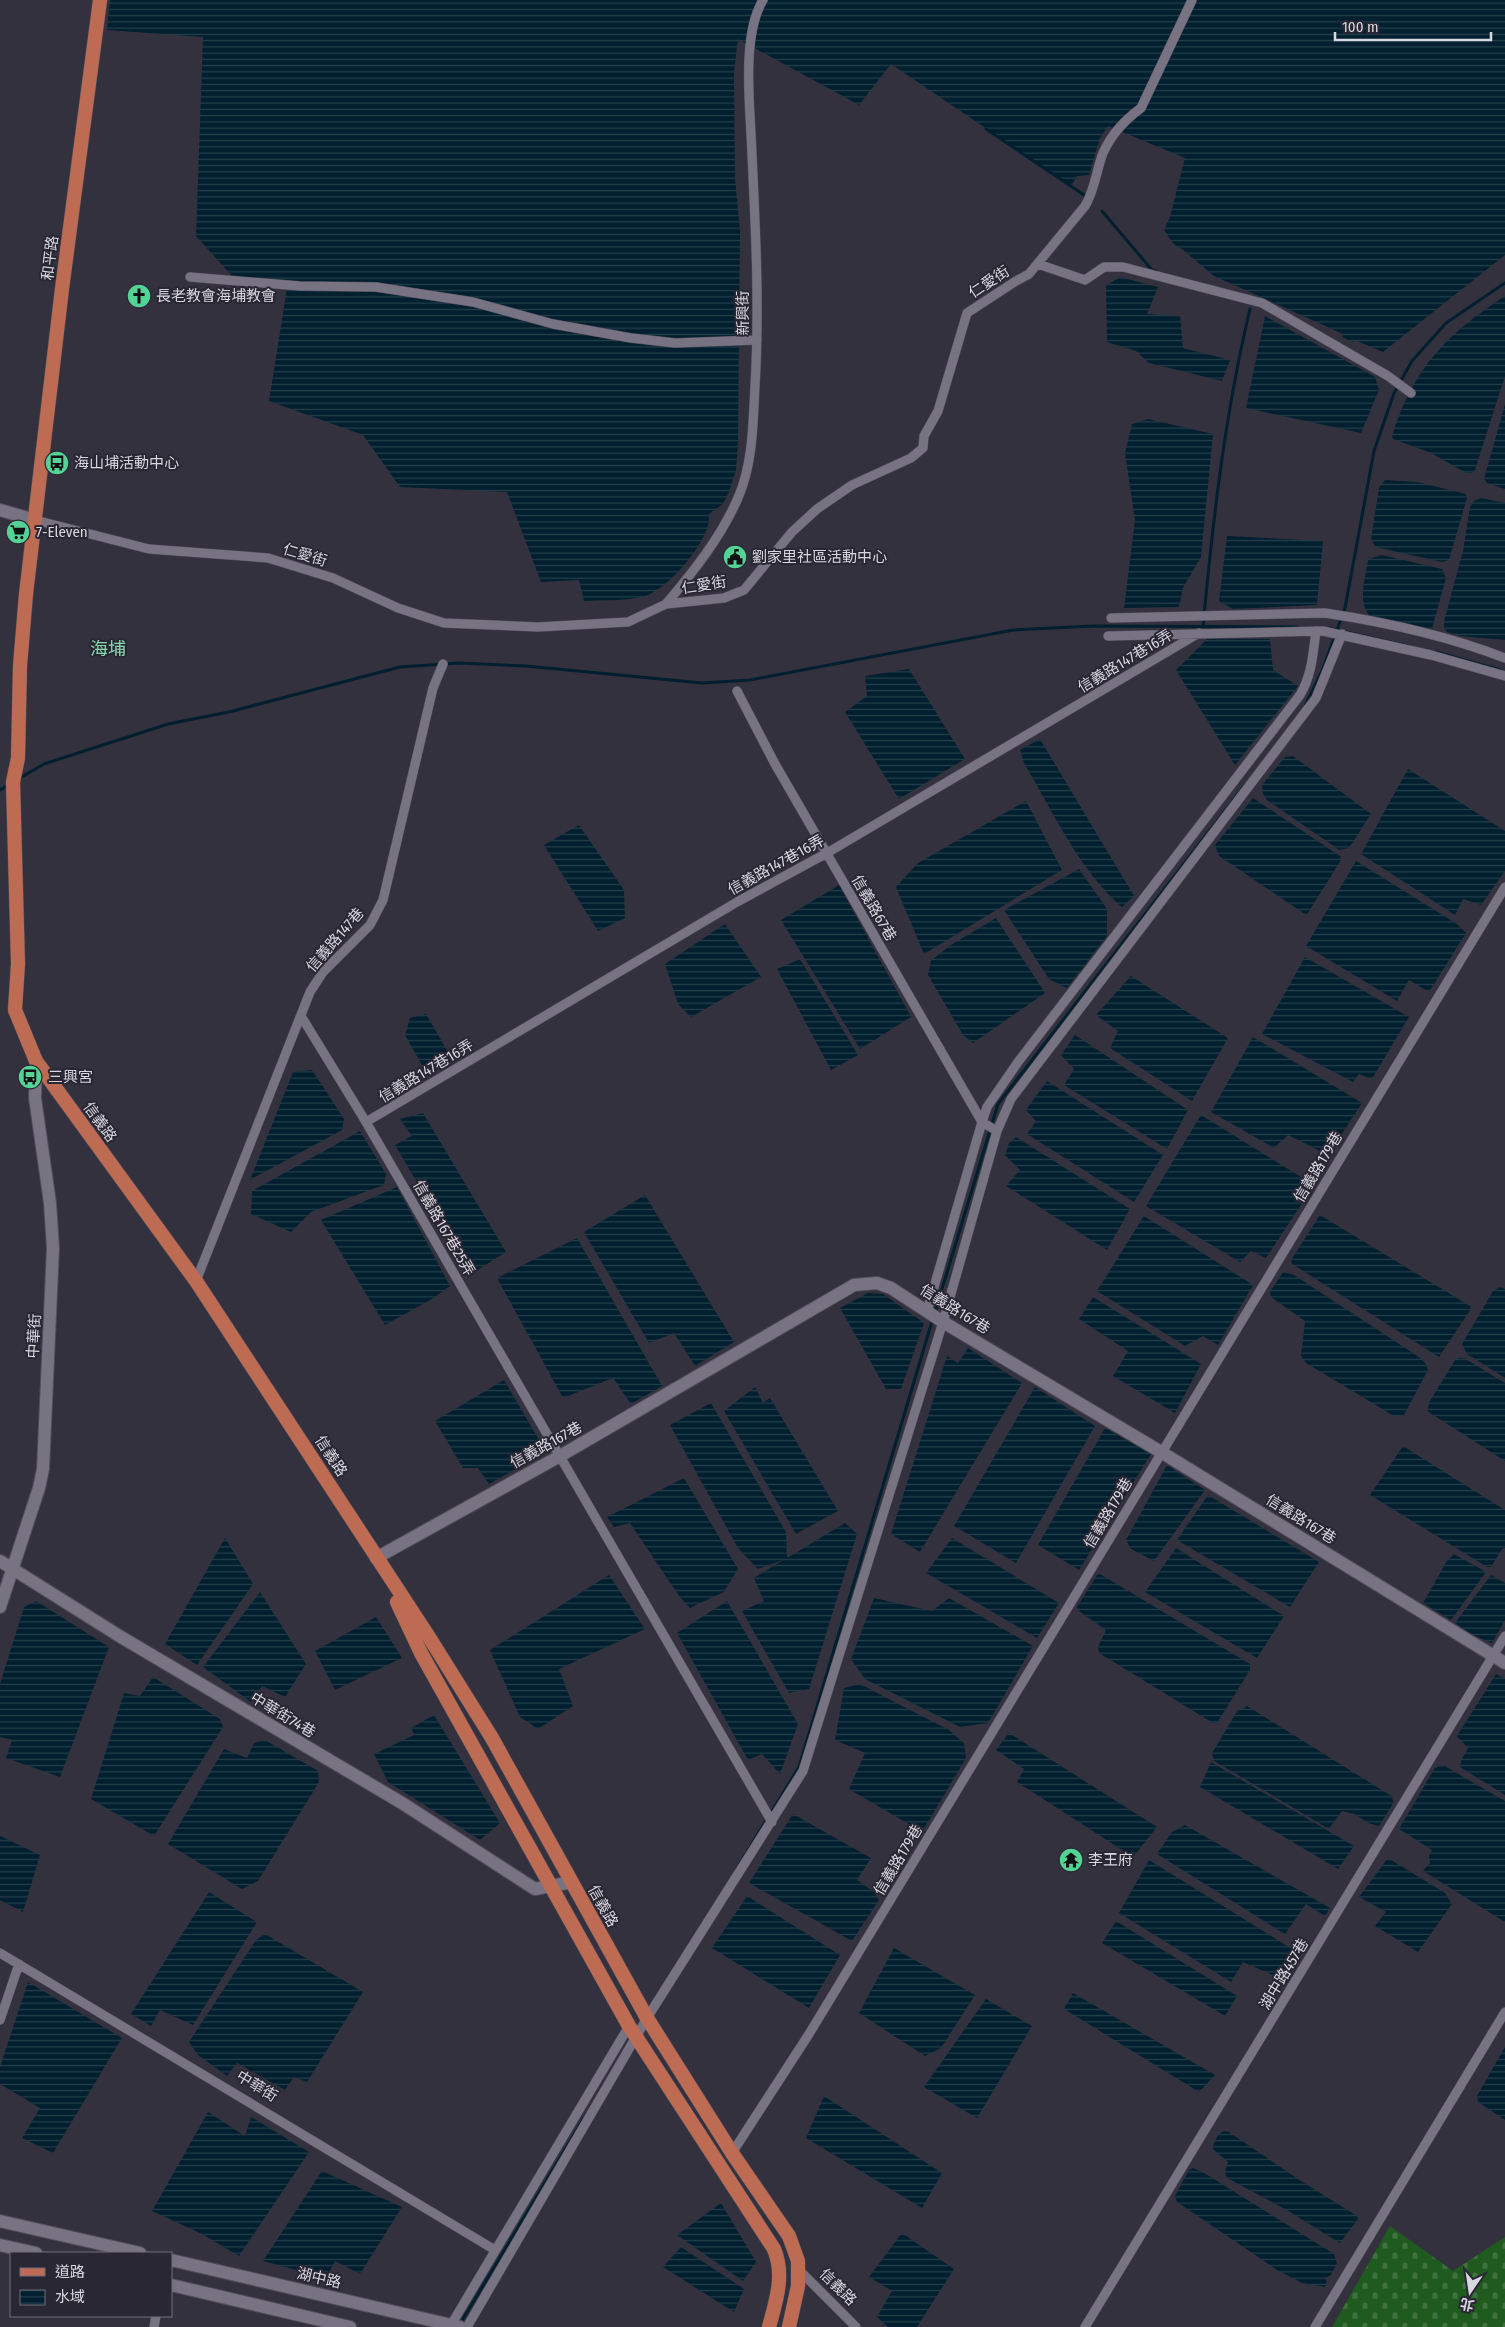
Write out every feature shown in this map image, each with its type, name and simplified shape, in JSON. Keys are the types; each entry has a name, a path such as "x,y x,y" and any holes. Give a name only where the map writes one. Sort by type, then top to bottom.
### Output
{"main road":[{"name":"和平路","path":"35,520 62,289 100,0"},
{"name":"信義路","path":"35,520 20,666 18,758 13,787 18,964 15,1010 36,1061 196,1281 283,1412 492,1738 647,2018 732,2153 789,2236 798,2261 798,2286 789,2327"},
{"name":"信義路","path":"376,1558 421,1653 629,2026 774,2249 780,2263 780,2278 769,2327"}],"street":[{"name":"新興街","path":"666,604 698,566 739,497 753,429 757,340 757,261 748,71 755,24 764,0"},
{"name":"仁愛街","path":"35,520 149,549 268,558 333,578 398,608 444,623 538,627 628,622 666,604 724,598 744,590 792,532 817,509 852,485 911,458 923,448 924,436 938,411 967,313 1029,274 1086,206 1103,153 1127,118 1141,108 1192,0"},
{"path":"1038,264 1085,280 1104,267 1123,267 1262,303 1398,382 1409,391"},
{"path":"190,277 300,286 376,287 473,302 552,324 675,343 757,340"},
{"path":"0,510 35,520"},
{"path":"1110,618 1325,614 1354,618 1471,645 1505,658"},
{"path":"928,1312 987,1107 1018,1062 1300,695 1311,668 1320,631"},
{"path":"1108,636 1320,631 1450,660 1505,676"},
{"name":"信義路147巷16弄","path":"366,1122 736,902 827,853 1199,633"},
{"path":"467,2327 647,2018 803,1771 942,1321 997,1131 1010,1099 1316,698 1339,634"},
{"name":"信義路147巷","path":"196,1281 310,992 323,972 370,925 383,900 433,688 444,664"},
{"name":"信義路67巷","path":"737,691 775,764 982,1122 997,1131"},
{"name":"信義路179巷","path":"732,2153 809,2034 1505,887"},
{"name":"信義路167巷25弄","path":"301,1016 366,1122 772,1822"},
{"name":"中華街","path":"0,1608 43,1469 51,1320 53,1239 50,1202 34,1098 36,1061"},
{"name":"信義路167巷","path":"376,1558 560,1456 854,1285 877,1283 892,1288 942,1321 1161,1452 1505,1663"},
{"name":"中華街74巷","path":"0,1561 138,1647 402,1803 535,1889 572,1882"},
{"name":"湖中路457巷","path":"1086,2327 1505,1636"},
{"name":"中華街","path":"0,1953 495,2250"},
{"path":"0,2020 19,1964"},
{"path":"1316,2327 1505,2012"},
{"path":"456,2326 495,2250 629,2026"},
{"path":"0,2221 136,2252"},
{"path":"0,2245 32,2252"},
{"name":"湖中路","path":"172,2260 456,2326"},
{"name":"信義路","path":"798,2269 856,2327"},
{"path":"172,2285 350,2327"}],"green space":[{"path":"1390,2226 1453,2271 1505,2237 1505,2327 1332,2327"}],"water":[{"path":"110,0 1505,0 1505,255 1383,352 1355,340 1353,342 1342,337 1343,334 1214,276 1174,244 1164,230 1170,217 1185,158 1108,126 1100,138 1089,175 1077,176 1071,186 891,64 859,105 738,39 734,72 735,178 740,231 738,442 736,470 723,504 709,514 709,521 704,535 691,557 661,587 642,597 584,601 579,580 541,582 507,492 400,487 363,435 269,401 288,282 232,276 196,236 203,37 107,30"},
{"path":"1120,277 1158,287 1147,314 1180,316 1183,348 1230,360 1222,381 1149,363 1136,351 1107,342 1106,286"},
{"path":"1505,296 1505,376 1475,470 1472,473 1466,473 1431,453 1393,439 1392,436 1410,391 1435,355 1466,324"},
{"path":"1265,316 1375,377 1379,390 1361,433 1246,408"},
{"path":"1505,404 1505,489 1487,483 1484,479"},
{"path":"1148,419 1213,434 1201,557 1183,588 1179,607 1124,608 1135,520 1125,453 1132,424"},
{"path":"1385,480 1417,482 1466,494 1467,498 1449,560 1442,562 1375,546 1371,539 1379,488"},
{"path":"1481,498 1505,503 1505,640 1460,636 1447,632 1444,628 1444,621 1463,551 1470,507 1474,501"},
{"path":"1227,536 1323,541 1317,605 1233,609 1219,601"},
{"path":"1382,555 1442,569 1446,578 1431,632 1371,617 1367,612 1364,606 1363,592 1367,564 1369,559"},
{"path":"1207,639 1270,639 1273,670 1298,686 1235,765 1176,670"},
{"path":"909,669 965,759 899,799 845,712 867,696 865,676"},
{"path":"1040,739 1134,896 1122,907 1107,893 1080,858 1024,763 1020,750"},
{"path":"1293,756 1371,814 1349,848 1339,850 1267,800 1263,794 1262,785 1285,757"},
{"path":"1408,769 1505,831 1505,871 1481,905 1463,899 1455,915 1361,854"},
{"path":"1253,798 1340,856 1341,860 1308,913 1305,914 1219,856 1215,845"},
{"path":"1026,801 1062,870 924,954 896,887 918,863"},
{"path":"579,825 624,890 625,918 598,931 544,845"},
{"path":"1356,861 1457,924 1466,933 1429,992 1409,980 1397,1001 1306,946"},
{"path":"1079,869 1107,909 1107,936 1067,988 1049,979 1004,910"},
{"path":"839,885 911,1017 860,1049 781,920"},
{"path":"996,918 1045,993 973,1043 963,1035 928,975 931,961 949,946"},
{"path":"725,924 761,977 691,1017 678,1004 665,964"},
{"path":"1305,957 1409,1017 1372,1079 1359,1074 1353,1082 1262,1034"},
{"path":"800,959 858,1055 831,1070 777,969"},
{"path":"1131,976 1228,1038 1192,1101 1110,1048 1118,1031 1096,1015"},
{"path":"426,1014 452,1059 428,1076 405,1035 410,1018"},
{"path":"1075,1035 1188,1110 1167,1149 1064,1085 1074,1069 1061,1055"},
{"path":"1253,1037 1362,1103 1328,1155 1288,1135 1274,1148 1211,1112"},
{"path":"312,1070 344,1119 342,1130 250,1180 293,1072"},
{"path":"1047,1081 1163,1155 1134,1202 1027,1134 1036,1121 1026,1110"},
{"path":"423,1113 506,1252 471,1274 395,1145 412,1136 400,1119"},
{"path":"1201,1115 1314,1185 1266,1258 1251,1251 1240,1262 1146,1206"},
{"path":"360,1131 386,1174 384,1185 311,1212 291,1232 251,1214 252,1191"},
{"path":"1016,1137 1130,1209 1107,1250 1006,1186 1020,1170 1005,1155 1009,1143"},
{"path":"397,1187 450,1286 432,1299 385,1325 321,1220"},
{"path":"645,1195 734,1342 695,1366 674,1333 649,1343 584,1232"},
{"path":"1320,1215 1470,1306 1471,1309 1439,1357 1292,1264 1291,1260"},
{"path":"1144,1216 1253,1285 1218,1345 1203,1336 1185,1346 1097,1291"},
{"path":"577,1238 662,1386 631,1404 613,1378 563,1398 497,1278"},
{"path":"1283,1272 1294,1275 1419,1357 1426,1364 1428,1370 1404,1415 1394,1416 1306,1363 1301,1356 1305,1321 1271,1297 1270,1292"},
{"path":"1500,1287 1505,1289 1505,1378 1467,1354 1462,1344 1493,1291"},
{"path":"868,1293 883,1294 924,1323 901,1389 886,1389 840,1308"},
{"path":"1093,1297 1201,1364 1175,1413 1113,1376 1128,1351 1079,1319"},
{"path":"968,1348 1022,1383 920,1552 891,1534 947,1356 958,1363"},
{"path":"1458,1358 1464,1358 1505,1383 1505,1461 1427,1411 1430,1401"},
{"path":"504,1380 546,1452 489,1484 478,1468 463,1468 435,1421"},
{"path":"755,1387 763,1403 770,1398 838,1511 796,1534 724,1411"},
{"path":"1035,1387 1095,1426 1016,1563 954,1526"},
{"path":"711,1403 786,1532 787,1558 845,1523 857,1534 809,1689 789,1693 742,1611 764,1601 754,1578 783,1560 758,1569 738,1548 670,1425"},
{"path":"1105,1428 1151,1454 1079,1570 1038,1545"},
{"path":"1403,1446 1505,1510 1505,1548 1502,1549 1491,1567 1487,1567 1370,1495"},
{"path":"1167,1465 1205,1490 1154,1561 1131,1549 1126,1540"},
{"path":"684,1478 738,1569 724,1592 690,1608 679,1596 630,1523 614,1527 607,1517"},
{"path":"1208,1495 1319,1562 1290,1607 1177,1540"},
{"path":"225,1538 253,1584 197,1665 165,1644"},
{"path":"952,1538 1059,1603 1037,1638 926,1573"},
{"path":"1176,1548 1284,1616 1257,1658 1145,1592"},
{"path":"1454,1554 1486,1572 1451,1620 1423,1603 1447,1561"},
{"path":"1100,1574 1250,1664 1250,1670 1217,1723 1213,1723 1099,1653 1098,1647 1106,1630 1079,1611 1077,1607 1097,1575"},
{"path":"609,1575 645,1629 559,1669 573,1706 538,1729 520,1717 490,1650"},
{"path":"1491,1575 1505,1583 1505,1620 1492,1643 1473,1635 1455,1623"},
{"path":"260,1592 306,1664 285,1697 262,1686 251,1702 203,1667"},
{"path":"874,1598 932,1611 949,1598 1033,1646 988,1723 960,1727 865,1679 851,1659"},
{"path":"36,1601 109,1647 60,1777 6,1758 12,1740 0,1737 0,1684 24,1607"},
{"path":"727,1601 798,1724 780,1774 762,1754 748,1760 677,1633"},
{"path":"376,1617 402,1658 335,1690 315,1651"},
{"path":"1496,1674 1505,1679 1505,1795 1460,1767 1468,1748 1457,1736"},
{"path":"153,1677 220,1719 223,1727 154,1836 91,1799 124,1693 140,1696"},
{"path":"860,1684 949,1730 964,1743 966,1758 922,1832 849,1789 865,1753 835,1740 844,1688"},
{"path":"1247,1706 1393,1797 1394,1802 1379,1826 1368,1823 1355,1814 1342,1811 1329,1829 1214,1761 1212,1753 1238,1710"},
{"path":"434,1715 500,1823 480,1840 388,1782 374,1754 414,1735 411,1728"},
{"path":"1009,1733 1157,1827 1133,1857 1017,1782 1024,1769 996,1750"},
{"path":"265,1740 318,1771 319,1782 258,1881 242,1889 168,1844 224,1749 247,1758 254,1743"},
{"path":"1211,1762 1354,1846 1338,1869 1200,1787"},
{"path":"1443,1765 1505,1801 1505,1922 1423,1871 1430,1863 1429,1856 1432,1850 1399,1829 1435,1768"},
{"path":"793,1814 871,1858 857,1880 874,1892 879,1900 852,1941 749,1883"},
{"path":"1185,1825 1330,1908 1325,1916 1306,1904 1285,1934 1157,1854 1172,1832"},
{"path":"0,1836 40,1855 23,1912 0,1900"},
{"path":"1388,1858 1445,1893 1452,1904 1418,1952 1375,1926 1386,1912 1359,1897"},
{"path":"1149,1860 1300,1954 1282,1979 1243,1962 1231,1982 1119,1913"},
{"path":"209,1892 257,1922 193,2025 160,2010 151,2026 131,2014"},
{"path":"747,1896 840,1955 809,2008 712,1948"},
{"path":"1116,1921 1237,1996 1225,2016 1102,1943"},
{"path":"265,1934 363,1992 307,2082 294,2077 285,2090 237,2063 227,2076 198,2055 189,2042 256,1940"},
{"path":"894,1948 975,1995 941,2048 925,2056 859,2013"},
{"path":"28,1982 122,2038 53,2153 22,2138 40,2108 0,2084 0,2067"},
{"path":"1073,1993 1215,2075 1199,2092 1064,2009"},
{"path":"986,1999 1032,2026 977,2118 924,2087"},
{"path":"1505,2047 1505,2120 1478,2102 1477,2096"},
{"path":"824,2096 942,2173 922,2208 806,2138"},
{"path":"208,2112 245,2136 251,2117 309,2152 239,2256 202,2234 152,2211"},
{"path":"1224,2131 1229,2132 1357,2216 1358,2219 1340,2243 1285,2209 1227,2178 1225,2172 1228,2162 1213,2149 1219,2134"},
{"path":"1193,2168 1201,2171 1334,2254 1337,2263 1331,2275 1325,2278 1327,2282 1325,2287 1302,2283 1277,2270 1177,2202 1175,2196 1189,2170"},
{"path":"322,2171 402,2207 360,2274 335,2261 326,2278 263,2261"},
{"path":"721,2203 756,2262 743,2281 677,2235"},
{"path":"902,2233 954,2269 917,2327 888,2327 877,2317 892,2291 869,2277"},
{"path":"681,2247 744,2289 734,2312 663,2267"}],"waterway":[{"path":"986,129 1087,197"},
{"path":"1102,211 1152,270 1156,271"},
{"path":"1306,704 1322,671 1345,608 1374,451 1394,393 1412,361 1446,323 1505,283"},
{"path":"1203,626 1221,467 1241,348 1250,309"},
{"path":"18,779 44,764 168,724 229,712 400,667 459,663 526,666 702,683 750,680 1013,630 1093,626 1298,627"},
{"path":"1329,628 1408,646"},
{"path":"1436,652 1500,670"},
{"path":"0,790 8,785"},
{"path":"935,1312 998,1104 1245,785"},
{"path":"736,1870 799,1767 933,1318"},
{"path":"463,2319 584,2118"}],"place":[{"name":"長老教會海埔教會","path":"139,296"},
{"name":"海山埔活動中心","path":"57,463"},
{"name":"7-Eleven","path":"18,532"},
{"name":"劉家里社區活動中心","path":"735,557"},
{"name":"三興宮","path":"30,1077"},
{"name":"李王府","path":"1071,1860"}],"district":[{"name":"海埔","path":"108,649"}]}
